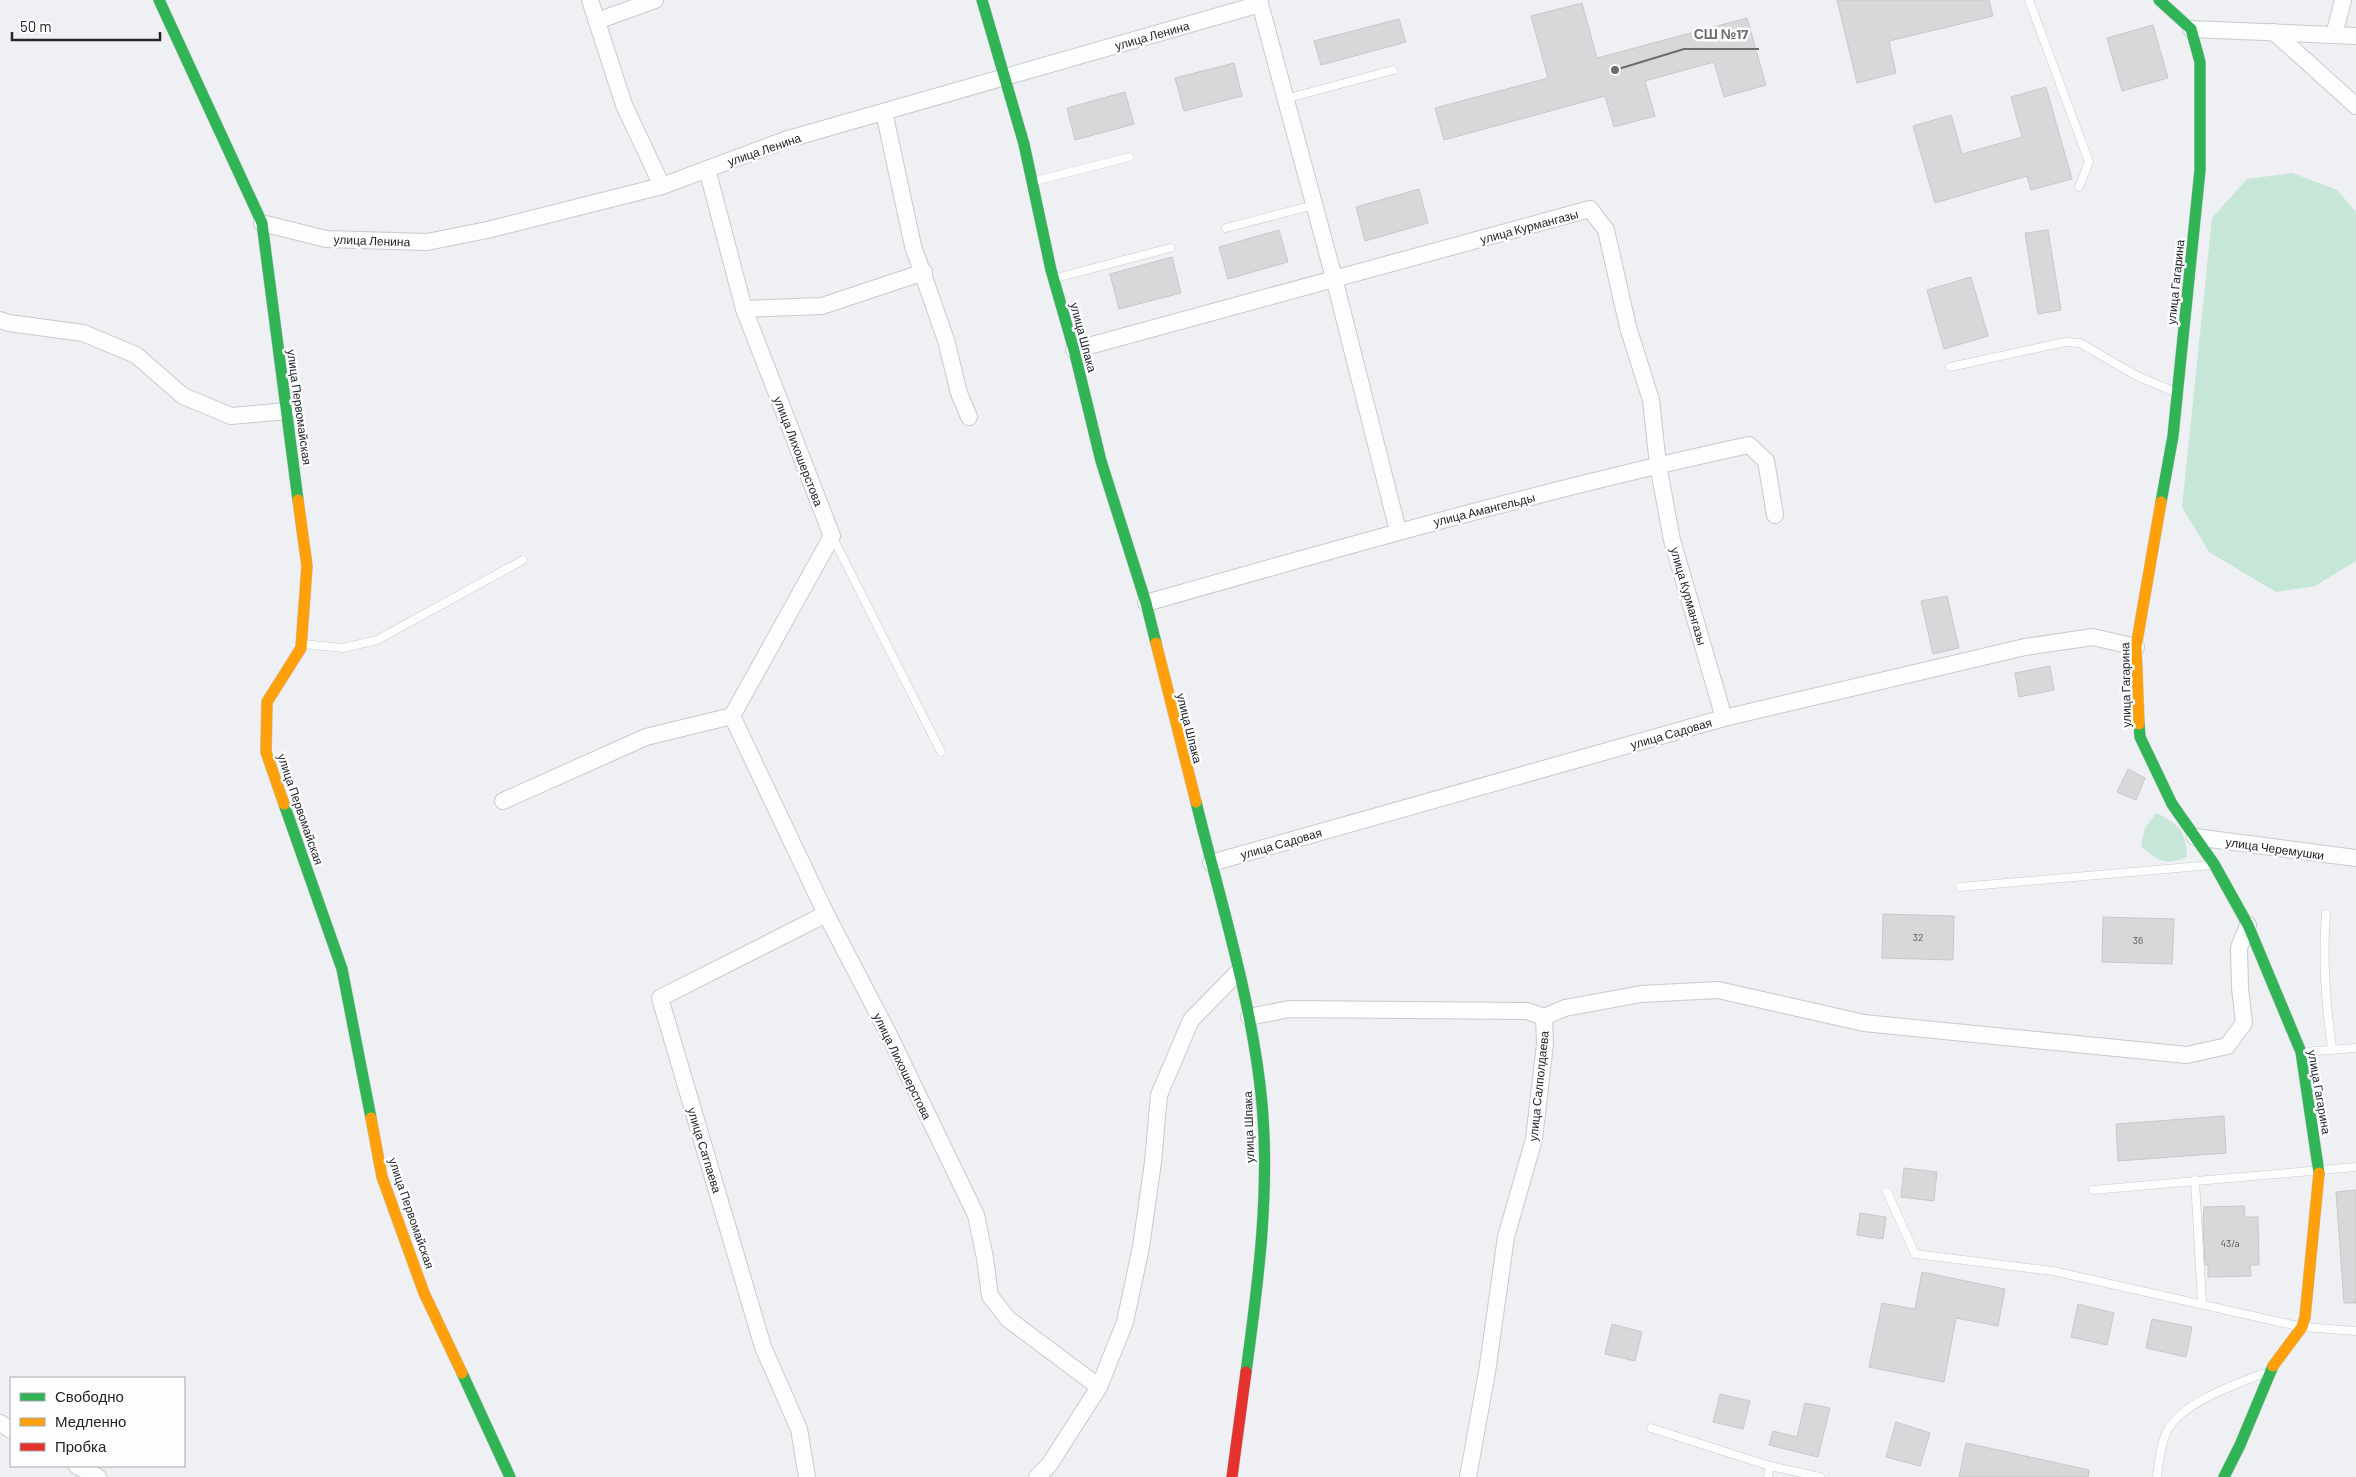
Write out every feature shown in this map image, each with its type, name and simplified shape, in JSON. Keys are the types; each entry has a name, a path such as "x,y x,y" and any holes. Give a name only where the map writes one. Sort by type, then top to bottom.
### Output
{"street":[{"name":"улица Первомайская","path":"159,0 262,223 307,566 301,644 267,702 266,752 342,968 382,1177 424,1292 510,1477"},
{"path":"590,0 624,105 662,186"},
{"path":"597,21 655,0"},
{"name":"улица Шпака","path":"982,0 1024,144 1054,279 1074,350 1101,461 1146,603 1174,724 1212,863 1249,1017 1260,1080 1264,1135 1260,1248 1232,1477"},
{"path":"2159,0 2191,29 2356,36"},
{"path":"2334,35 2343,0"},
{"name":"улица Ленина","path":"262,223 326,239 427,242 487,230 662,186 786,140 1259,2"},
{"path":"1259,2 1334,278 1398,530"},
{"name":"улица Гагарина","path":"2191,29 2200,62 2200,170 2173,436 2136,647 2140,737 2172,804 2214,864 2248,925 2301,1052 2318,1169 2304,1322"},
{"path":"2274,32 2356,106"},
{"path":"884,112 913,246 924,272 946,340 958,393 969,417"},
{"name":"улица Лихошерстова","path":"707,169 744,309 832,536"},
{"name":"улица Курмангазы","path":"1074,350 1590,209 1606,230 1628,327 1651,400 1658,464 1672,540 1724,718"},
{"path":"744,309 822,306 924,272"},
{"path":"0,320 9,323 83,333 136,355 183,396 231,416 287,411"},
{"name":"улица Амангельды","path":"1146,603 1398,530 1658,464 1749,445 1766,461 1776,515"},
{"path":"503,801 646,737 732,716 832,536"},
{"name":"улица Садовая","path":"1212,863 1724,718 2025,647 2092,636 2136,647"},
{"name":"улица Лихошерстова","path":"732,716 826,914 888,1033 976,1215 985,1258 990,1296 1008,1318 1098,1388"},
{"name":"улица Черемушки","path":"2195,837 2356,858"},
{"name":"улица Сатпаева","path":"807,1477 799,1429 763,1348 660,998 826,914"},
{"path":"1544,1017 1565,1008 1642,994 1718,990 1864,1022 2187,1055 2227,1046 2244,1023 2240,988 2239,948 2248,925"},
{"path":"1037,1477 1049,1465 1098,1388 1125,1322 1141,1247 1153,1162 1159,1095 1191,1020 1237,973"},
{"name":"улица Салполдаева","path":"1249,1017 1289,1009 1527,1011 1544,1017 1545,1044 1534,1139 1506,1236 1487,1372 1468,1477"},
{"path":"2224,1477 2240,1446 2269,1372 2304,1322"},
{"path":"79,1467 98,1477"}],"lane":[{"path":"2029,0 2089,162 2079,187"},
{"path":"1285,99 1393,70"},
{"path":"1033,181 1129,157"},
{"path":"1226,228 1314,205"},
{"path":"1054,279 1170,248"},
{"path":"1950,367 2065,342 2080,343 2137,376 2177,392"},
{"path":"832,536 941,752"},
{"path":"301,644 343,648 377,640 523,560"},
{"path":"1960,887 2214,864"},
{"path":"2326,914 2324,946 2325,990 2332,1049"},
{"path":"2301,1052 2356,1048"},
{"path":"2093,1190 2356,1167"},
{"path":"2195,1180 2202,1303"},
{"path":"1887,1192 1915,1254 2052,1271 2202,1303 2356,1331"},
{"path":"2157,1477 2160,1454 2168,1430 2192,1405 2269,1372"},
{"path":"1651,1428 1770,1466 1820,1477"},
{"path":"1768,1477 1770,1466"}],"green space":[{"path":"2292,173 2337,190 2356,212 2356,561 2315,586 2276,592 2209,552 2182,507 2212,218 2247,179"},
{"path":"2156,813 2180,829 2185,841 2187,857 2173,861 2162,860 2141,846 2145,828"}],"building":[{"path":"1837,0 1989,0 1993,16 1889,41 1896,73 1857,83"},
{"path":"1582,3 1597,58 1747,18 1766,85 1724,97 1714,62 1645,81 1655,116 1614,127 1605,96 1444,140 1435,108 1548,78 1531,16"},
{"path":"1399,19 1406,42 1321,65 1314,41"},
{"path":"2153,25 2168,78 2122,91 2107,38"},
{"path":"1234,63 1242,96 1184,111 1175,78"},
{"path":"2046,87 2072,179 2031,190 2027,176 1935,203 1913,126 1951,115 1962,154 2022,137 2011,97"},
{"path":"1125,92 1134,124 1075,140 1067,108"},
{"path":"1419,189 1428,223 1365,241 1356,207"},
{"path":"1279,230 1288,262 1228,279 1219,247"},
{"path":"2048,230 2061,310 2038,314 2025,233"},
{"path":"1172,257 1181,293 1119,309 1110,274"},
{"path":"1971,277 1988,336 1944,349 1927,290"},
{"path":"1947,596 1959,648 1933,654 1921,601"},
{"path":"2050,666 2054,690 2019,697 2015,673"},
{"path":"2128,769 2145,778 2136,800 2117,792"},
{"path":"1883,914 1954,916 1953,960 1882,958"},
{"path":"2103,917 2174,919 2172,964 2102,962"},
{"path":"2224,1116 2226,1153 2118,1161 2116,1124"},
{"path":"1904,1168 1937,1172 1934,1201 1901,1197"},
{"path":"2356,1190 2356,1303 2344,1303 2336,1192"},
{"path":"2244,1206 2245,1217 2258,1217 2259,1265 2250,1265 2251,1276 2208,1277 2208,1265 2205,1265 2204,1207"},
{"path":"1860,1213 1886,1217 1883,1239 1857,1235"},
{"path":"1922,1272 2005,1289 1998,1326 1956,1318 1944,1382 1869,1367 1882,1303 1915,1309"},
{"path":"2078,1304 2114,1313 2107,1345 2071,1337"},
{"path":"2152,1319 2192,1327 2186,1357 2146,1348"},
{"path":"1612,1324 1642,1332 1635,1361 1605,1354"},
{"path":"1720,1394 1750,1401 1743,1429 1713,1422"},
{"path":"1805,1403 1830,1408 1818,1457 1769,1445 1773,1431 1797,1437"},
{"path":"1896,1422 1930,1433 1920,1466 1886,1457"},
{"path":"1966,1443 2089,1470 2088,1477 1959,1477"}],"traffic: fast":[{"path":"159,0 262,223 298,500"},
{"path":"982,0 1024,144 1051,270 1074,350 1101,461 1146,603 1156,643"},
{"path":"2159,0 2191,29 2200,62 2200,170 2173,436 2161,502"},
{"path":"2139,724 2140,737 2172,804 2214,864 2248,925 2301,1052 2319,1173"},
{"path":"1196,802 1243,990 1258,1066 1262,1104 1265,1171 1264,1205 1255,1306 1246,1372"},
{"path":"284,804 342,969 371,1118"},
{"path":"2224,1477 2240,1445 2273,1366"},
{"path":"462,1373 510,1477"}],"traffic: slow":[{"path":"284,804 266,752 267,702 301,648 307,566 298,500"},
{"path":"2139,724 2136,647 2161,502"},
{"path":"1156,643 1196,802"},
{"path":"371,1118 382,1177 424,1293 462,1373"},
{"path":"2273,1366 2302,1327 2305,1317 2319,1173"}],"traffic: jam":[{"path":"1232,1477 1246,1372"}],"place":[{"name":"СШ №17","path":"1615,70"}]}
